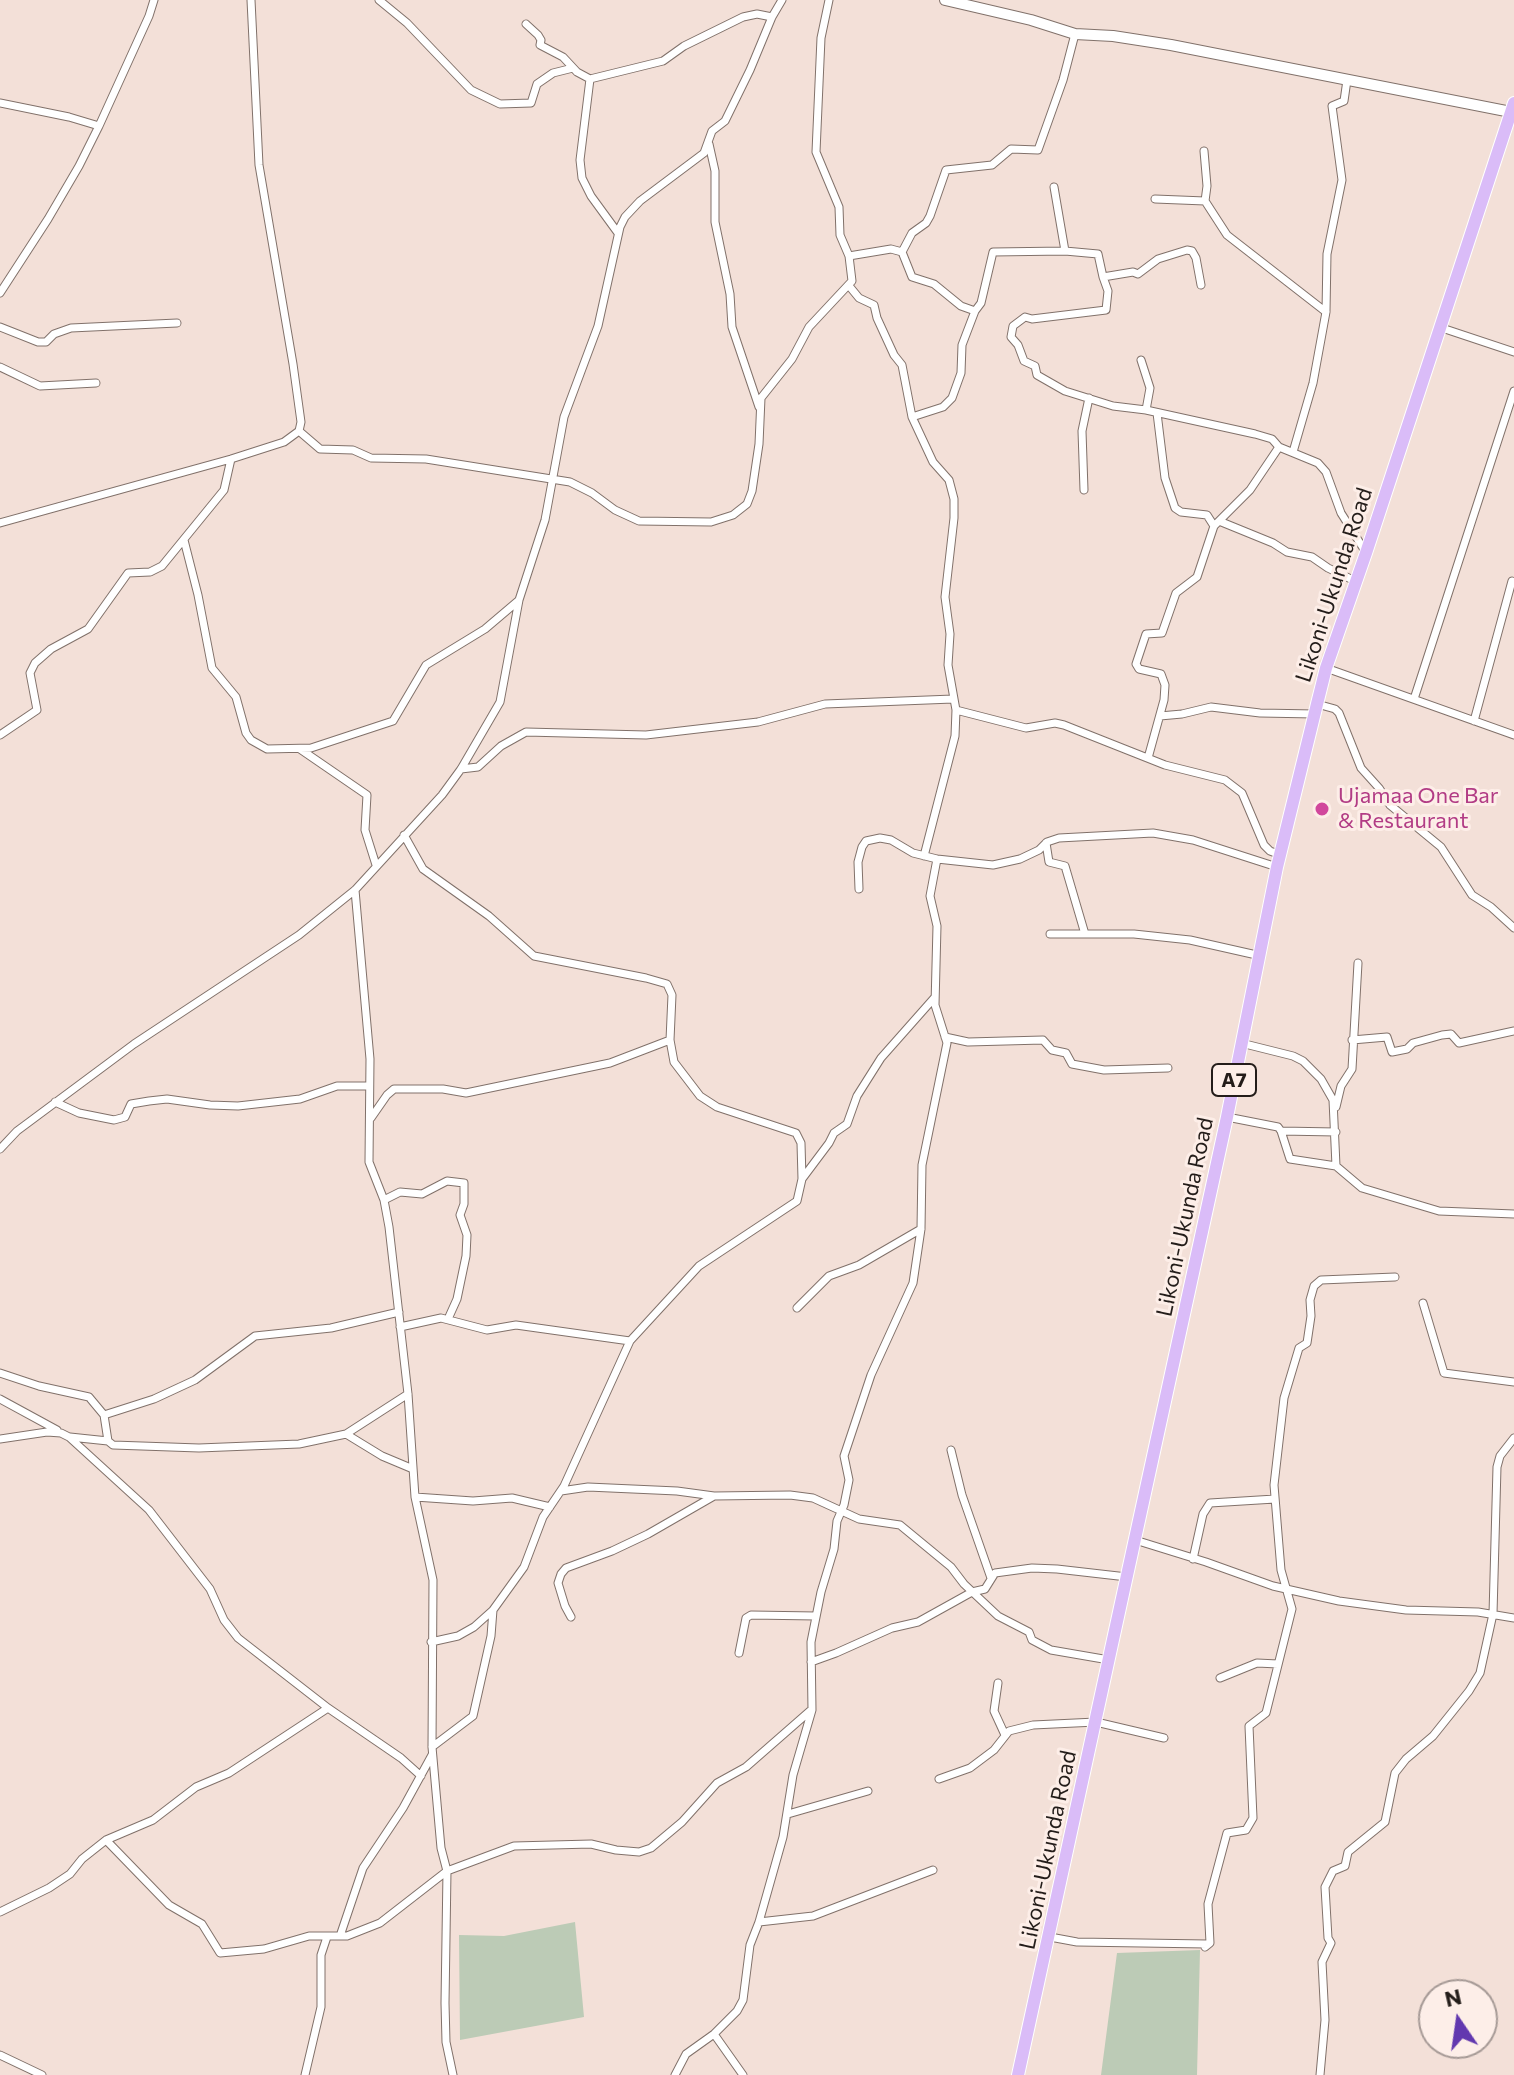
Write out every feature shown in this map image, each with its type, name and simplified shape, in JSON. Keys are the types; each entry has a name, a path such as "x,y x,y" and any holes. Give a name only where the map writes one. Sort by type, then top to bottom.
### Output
{"highway":[{"name":"Likoni-Ukunda Road","path":"1018,2075 1227,1117 1279,861 1326,668 1439,327 1509,135 1512,107"}],"street":[{"path":"0,293 48,219 99,126 154,0"},
{"path":"0,523 231,459 284,442 299,431 301,422 293,364 259,165 251,0"},
{"path":"379,0 407,23 471,90 500,104 531,103 537,84 553,73 573,68"},
{"path":"760,410 732,327 730,294 715,222 715,171 709,144 712,131 725,121 782,0"},
{"path":"299,431 309,443 320,449 353,450 371,458 426,459 555,478 584,488 615,510 639,521 711,522 733,515 747,504 759,444 761,398 785,369 809,327 850,287 852,278 849,256 840,235 839,207 816,152 821,38 829,0"},
{"path":"945,0 1031,20 1075,34 1171,45 1347,80 1512,107"},
{"path":"526,24 538,35 540,45 563,57 590,79 663,61 684,46 743,17 757,14 772,17"},
{"path":"975,311 961,306 934,284 912,277 902,252 912,233 930,216 946,170 992,165 1011,149 1038,150 1063,80 1075,34"},
{"path":"590,79 580,160 582,178 618,233"},
{"path":"1293,452 1313,383 1326,312 1327,254 1342,180 1332,106 1344,101 1347,80"},
{"path":"0,103 99,126"},
{"path":"0,1149 17,1131 134,1044 299,935 355,890 442,795 461,769 500,702 519,600 537,549 555,478 564,417 598,326 618,233 632,208 696,160 709,144"},
{"path":"1204,151 1205,201 1227,235 1326,312"},
{"path":"1054,187 1065,251"},
{"path":"1155,199 1205,201"},
{"path":"849,256 891,249 902,252"},
{"path":"1103,277 1133,272 1138,274 1158,259 1192,251 1201,285"},
{"path":"912,417 943,407 952,398 961,373 962,345 981,303 993,252 1098,254 1108,291 1106,310 1032,319 1025,317 1013,326 1011,332 1023,359 1033,365 1037,375 1065,391 1113,406 1146,410 1272,439 1279,447 1323,467 1341,513 1366,553"},
{"path":"850,287 859,298 874,305 894,355 902,365 912,417 933,462 949,480 954,499 945,597 950,634 948,665 956,710 951,757 924,856"},
{"path":"0,327 38,342 46,342 54,334 71,328 177,323"},
{"path":"1439,327 1514,352"},
{"path":"1141,360 1150,388 1146,410"},
{"path":"0,367 40,386 96,383"},
{"path":"1414,699 1514,391"},
{"path":"1084,490 1082,431 1089,398"},
{"path":"1157,413 1165,478 1175,508 1181,512 1207,515 1216,524 1273,543 1287,552 1312,557 1355,581"},
{"path":"1148,758 1165,685 1161,674 1139,669 1135,661 1146,634 1162,633 1176,593 1197,577 1216,524 1250,490 1279,447"},
{"path":"0,735 37,710 30,673 35,663 51,649 88,629 128,573 157,569 224,490 231,459"},
{"path":"184,540 212,668 236,697 246,733 251,740 267,749 300,749 393,721 426,665 485,629 519,600"},
{"path":"1474,721 1512,581"},
{"path":"1326,668 1514,735"},
{"path":"461,769 478,767 501,746 526,732 646,735 758,722 825,704 953,699"},
{"path":"1160,716 1211,707 1260,713 1335,709 1361,768 1390,805 1441,847 1472,895 1514,928"},
{"path":"956,710 1026,728 1055,723 1064,725 1148,758 1231,782 1247,801 1264,845 1279,861"},
{"path":"300,749 367,795 365,830 376,865"},
{"path":"859,889 858,862 866,841 886,838 913,853 978,865 1002,864 1032,853 1059,838 1155,833 1279,861"},
{"path":"404,835 423,869 489,916 534,956 667,984 673,1002 670,1040 674,1062 704,1101 797,1134 801,1143 802,1179 797,1201 699,1266 630,1341 561,1491 543,1517 524,1567 493,1610 474,1627 458,1636 431,1642"},
{"path":"1046,843 1049,862 1065,866 1085,934"},
{"path":"675,2075 686,2054 714,2034 737,2011 743,2000 747,1958 788,1814 793,1775 812,1710 811,1642 849,1478 844,1456 871,1375 913,1283 921,1229 922,1165 946,1049 935,997 937,919 930,896 937,859"},
{"path":"355,890 370,1059 369,1162 384,1200 408,1394 415,1497 433,1580 432,1750 441,1848 447,1871 446,2042 453,2075"},
{"path":"1050,934 1134,934 1190,940 1261,956"},
{"path":"1335,1113 1340,1088 1352,1069 1358,963"},
{"path":"802,1179 834,1133 847,1124 857,1096 881,1058 935,997"},
{"path":"1352,1040 1387,1037 1392,1052 1442,1035 1451,1034 1459,1043 1514,1031"},
{"path":"945,1037 968,1042 1043,1040 1052,1050 1066,1053 1072,1064 1104,1070 1168,1068"},
{"path":"371,1118 394,1089 443,1089 466,1093 610,1063 670,1040"},
{"path":"1241,1043 1303,1061 1330,1092 1335,1113 1336,1166"},
{"path":"55,1102 79,1113 114,1120 125,1117 131,1104 149,1101 167,1099 238,1106 300,1099 337,1086 369,1086"},
{"path":"1227,1117 1278,1127 1290,1159 1336,1166 1362,1188 1439,1211 1514,1214"},
{"path":"1281,1131 1336,1132"},
{"path":"384,1200 400,1192 422,1194 447,1181 464,1183 464,1204 460,1215 467,1235 466,1256 457,1299 448,1319"},
{"path":"797,1308 829,1276 859,1265 921,1229"},
{"path":"1050,1937 1077,1942 1207,1945 1208,1904 1227,1833 1246,1830 1253,1818 1249,1726 1266,1713 1292,1609 1281,1570 1274,1485 1284,1398 1299,1348 1307,1343 1310,1300 1315,1284 1321,1280 1395,1277"},
{"path":"1423,1303 1444,1373 1514,1382"},
{"path":"104,1415 154,1399 195,1380 255,1336 331,1328 399,1312"},
{"path":"400,1327 448,1319 487,1330 516,1325 630,1341"},
{"path":"0,1373 39,1386 86,1395 104,1415 108,1441"},
{"path":"0,1439 47,1432 108,1441 113,1445 199,1448 299,1444 346,1434 408,1394"},
{"path":"0,1399 65,1435 149,1510 210,1589 224,1620 238,1638 421,1776"},
{"path":"346,1434 382,1456 413,1469"},
{"path":"1320,2075 1325,2020 1322,1957 1331,1943 1328,1938 1325,1887 1333,1871 1345,1866 1348,1852 1385,1822 1395,1773 1433,1736 1469,1691 1485,1658 1493,1614 1497,1467 1500,1456 1514,1438"},
{"path":"951,1450 962,1495 991,1578"},
{"path":"561,1491 588,1487 714,1496 790,1495 813,1498 859,1519 889,1522 905,1528 951,1567 998,1616 1029,1632 1032,1640 1051,1650 1109,1660"},
{"path":"571,1617 558,1583 563,1571 648,1534 714,1496"},
{"path":"415,1497 473,1501 512,1498 550,1507"},
{"path":"1193,1559 1203,1514 1210,1503 1275,1499"},
{"path":"1135,1540 1288,1591 1389,1608 1514,1618"},
{"path":"811,1662 892,1628 918,1622 972,1592 985,1589 995,1573 1032,1568 1127,1577"},
{"path":"340,1936 363,1868 403,1808 432,1750 473,1716 491,1636 493,1610"},
{"path":"739,1653 746,1618 751,1615 816,1616"},
{"path":"1220,1678 1257,1663 1278,1664"},
{"path":"998,1683 994,1711 1005,1735"},
{"path":"0,1912 49,1888 70,1874 82,1859 106,1840 153,1820 196,1787 229,1773 328,1708"},
{"path":"106,1840 169,1905 202,1924 220,1953 264,1949 309,1936 358,1933 380,1923 447,1871 521,1844 591,1844 616,1850 646,1850 682,1822 717,1783 746,1767 812,1710"},
{"path":"939,1779 970,1768 994,1750 1005,1735 1033,1725 1096,1722 1164,1738"},
{"path":"788,1814 868,1791"},
{"path":"759,1922 813,1916 933,1870"},
{"path":"305,2075 321,2007 321,1955 327,1937"},
{"path":"714,2034 743,2075"},
{"path":"0,2055 39,2074"}],"green space":[{"path":"575,1922 584,2017 460,2040 459,1935 504,1936"},
{"path":"1200,1950 1197,2075 1101,2075 1117,1953"}],"place":[{"name":"Ujamaa One Bar & Restaurant","path":"1322,809"}]}
